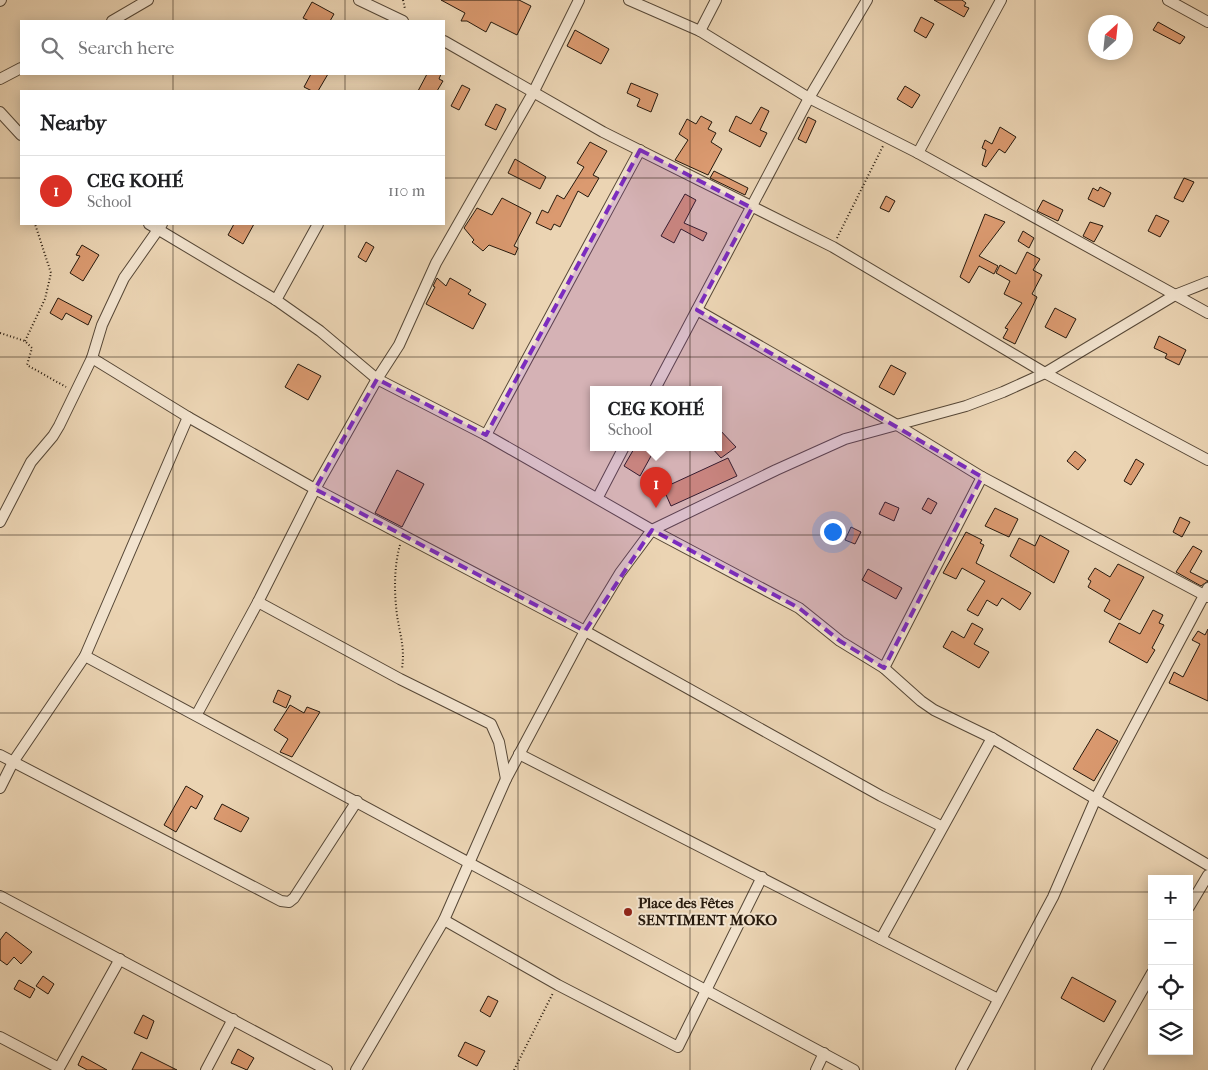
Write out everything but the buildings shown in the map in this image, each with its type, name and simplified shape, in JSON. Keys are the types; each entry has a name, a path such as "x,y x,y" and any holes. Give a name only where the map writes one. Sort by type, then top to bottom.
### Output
{"street":[{"path":"114,20 148,0"},
{"path":"359,0 401,20"},
{"path":"197,714 258,602 315,488 412,319 436,263 533,93 579,0"},
{"path":"629,0 700,31 810,98 918,153 1208,313"},
{"path":"700,31 716,0"},
{"path":"657,386 810,98 867,0"},
{"path":"918,153 1001,0"},
{"path":"1168,0 1208,22"},
{"path":"445,42 533,93 640,150 832,247 1045,373 1208,460"},
{"path":"0,79 20,69"},
{"path":"0,112 20,134"},
{"path":"486,435 640,150"},
{"path":"276,300 317,225"},
{"path":"0,522 31,462 53,436 92,358 102,325 124,278 156,226 276,300 320,331 377,379 486,435 598,497 652,530 799,608 840,641 884,668 934,710 992,738 1208,865"},
{"path":"356,1070 444,920 506,779 585,631 620,573 652,530 776,470 846,439 966,406 1045,373 1175,295 1208,282"},
{"path":"697,310 897,425 982,477 1207,593 1096,798 1053,897 961,1070"},
{"path":"92,358 188,417 315,488 585,631 881,796 941,826"},
{"path":"0,788 13,762 85,656 188,417"},
{"path":"598,497 622,451"},
{"path":"884,668 982,477"},
{"path":"258,602 400,679 491,724 499,742 506,779"},
{"path":"85,656 197,714 470,863 708,989 854,1070"},
{"path":"881,939 941,826 992,738"},
{"path":"519,754 998,999"},
{"path":"0,755 281,901 289,902 294,898 357,801"},
{"path":"1193,900 1208,874"},
{"path":"444,920 558,984 678,1047 762,877"},
{"path":"0,896 327,1070"},
{"path":"0,1037 59,1069 120,960"},
{"path":"1096,1070 1148,980"},
{"path":"206,1070 233,1019"},
{"path":"816,1070 824,1053"}],"path":[{"path":"832,247 887,137"},
{"path":"25,341 45,299 51,273 35,225"},
{"path":"0,333 25,341 32,348 26,365 75,391"},
{"path":"400,679 404,645 397,614 395,562 402,535"},
{"path":"514,1070 558,984"}],"highlighted area":[{"path":"640,150 752,208 697,310 982,477 884,668 840,641 799,608 652,530 585,631 315,489 377,379 486,435"}],"place":[{"name":"CEG KOHÉ","path":"656,508"},
{"name":"Place des Fêtes SENTIMENT MOKO","path":"628,912"}]}
